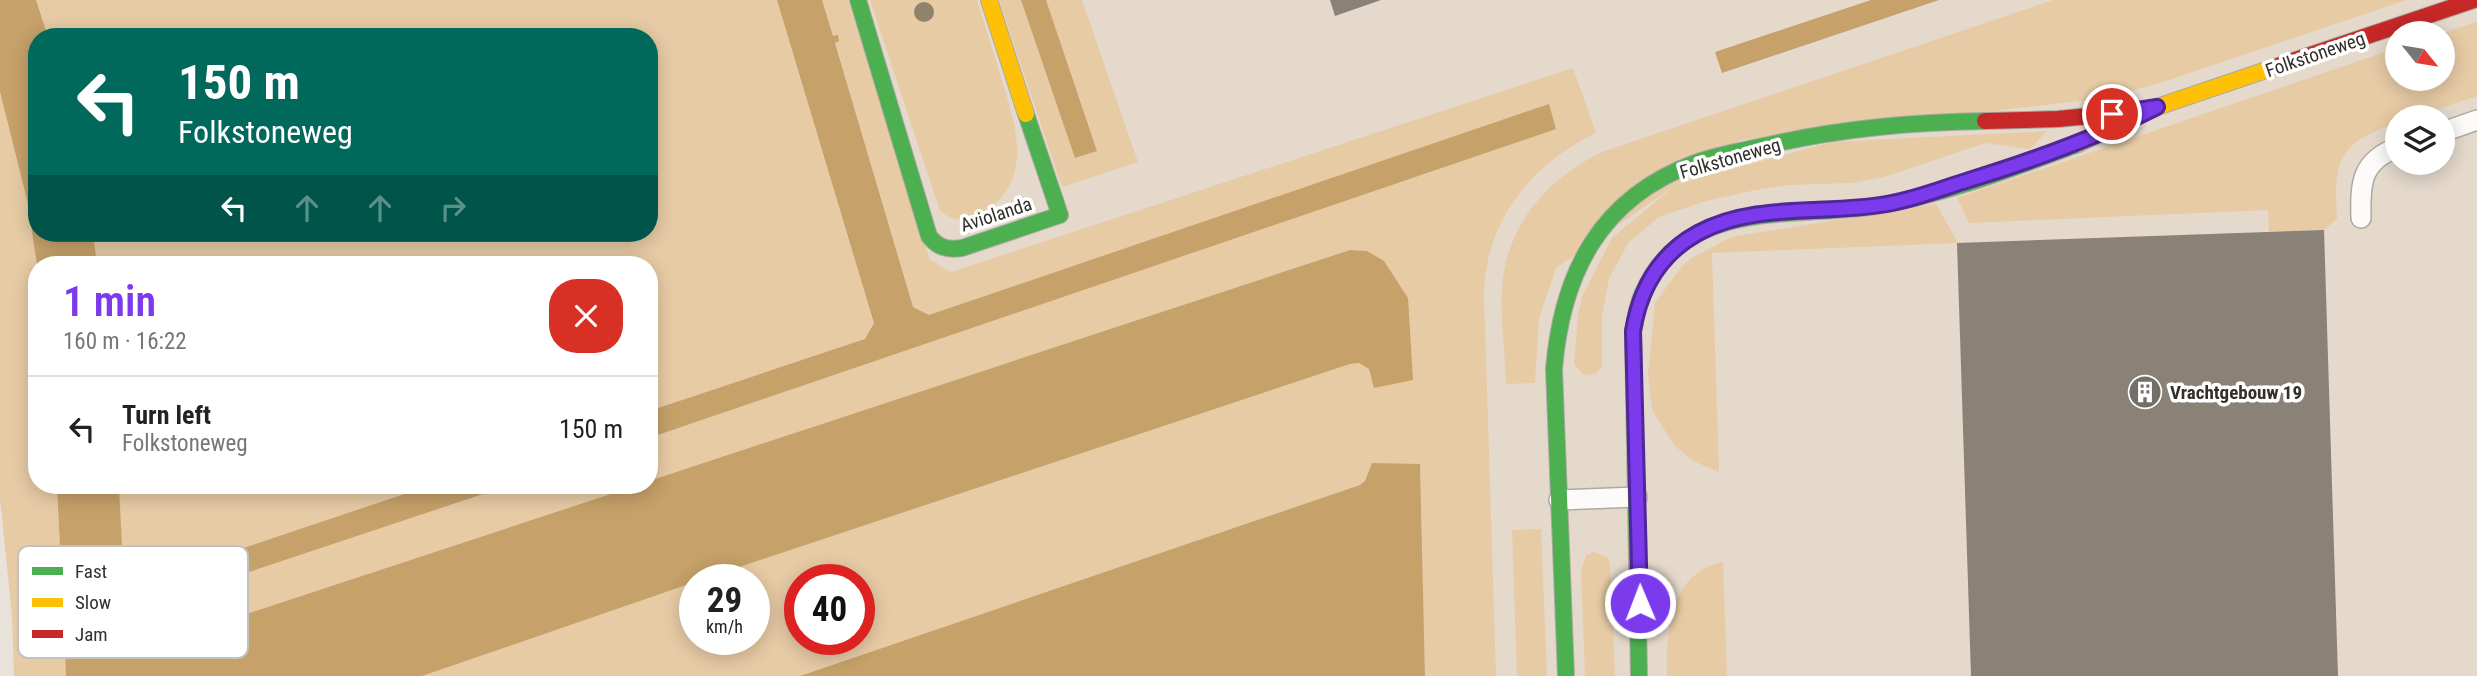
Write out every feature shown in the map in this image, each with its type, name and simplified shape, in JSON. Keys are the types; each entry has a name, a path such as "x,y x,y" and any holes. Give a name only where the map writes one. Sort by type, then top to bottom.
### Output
{"street":[{"name":"Aviolanda","path":"858,0 929,236 938,247 949,249 962,248 1060,215 989,0"},
{"name":"Folkstoneweg","path":"1639,676 1634,322 1648,282 1675,247 1712,226 1735,219 1768,213 1851,209 1893,203 1932,193 2086,141 2157,107 2473,0"},
{"name":"Folkstoneweg","path":"1566,676 1554,369 1561,307 1574,268 1610,218 1642,191 1699,162 1844,129 1891,124 2061,120 2157,107"}],"lane":[{"path":"2455,128 2477,120"},
{"path":"2361,218 2361,187 2366,171 2378,157 2385,154"},
{"path":"1559,500 1637,497"}],"shaded area":[{"path":"0,0 36,0 45,28 28,28 28,206 27,200 0,92"},
{"path":"36,0 2477,0 2477,676 125,676 124,658 248,658 248,546 121,546 119,494 658,494 658,256 96,256 94,242 658,242 658,28 45,28"},
{"path":"36,0 777,0 874,322 865,339 658,408 658,256 96,256 94,242 658,242 658,28 45,28"},
{"path":"777,0 822,0 833,36 838,35 839,41 835,43 913,307 929,315 1549,104 1556,129 658,435 658,408 865,339 874,323"},
{"path":"822,0 848,0 930,260 951,272 1573,68 1596,133 1557,157 1539,171 1524,188 1499,227 1491,248 1485,278 1496,676 1425,676 1420,465 1372,463 1365,481 1360,485 875,650 875,564 784,564 784,655 862,655 800,676 422,676 679,588 679,655 770,655 770,564 748,564 1350,364 1359,363 1369,369 1350,250 658,478 658,435 1556,128 1548,105 930,315 913,307 835,42 839,41 838,36 833,36"},
{"path":"870,0 977,0 1012,114 1017,150 1016,167 1010,184 1000,199 977,217 961,220 951,218 940,211"},
{"path":"999,0 1021,0 1075,158 1097,150 1046,0 1082,0 1138,162 1062,187"},
{"path":"1021,0 1046,0 1097,151 1075,158"},
{"path":"1871,0 1939,0 1722,73 1715,52"},
{"path":"2053,0 2406,0 2163,82 2106,98 1741,140 1556,268 1539,318 1535,383 1506,384 1502,324 1505,265 1521,224 1533,206 1564,175 1602,152"},
{"path":"2477,22 2477,96 2450,105 2385,105 2385,127 2362,138 2351,146 2344,156 2337,182 2337,219 2324,230 2269,232 2268,210 1969,223 1957,198 2385,52 2385,91 2455,91 2455,29"},
{"path":"0,92 27,200 28,242 33,242 36,256 28,256 28,494 57,494 60,546 18,546 18,658 65,658 66,676 14,676 12,616 0,499"},
{"path":"2047,131 2030,149 1985,143 1884,177 1851,183 1787,185 1756,190 1706,201 1659,217 1629,242 1609,278 1602,316 1602,367 1595,374 1584,375 1574,364 1582,297 1612,238 1677,184 1832,142"},
{"path":"1936,204 1958,243 1712,253 1719,472 1693,461 1674,445 1652,410 1648,374 1655,303 1682,266 1731,237"},
{"path":"33,242 94,242 96,256 36,256"},
{"path":"1350,250 1367,251 1384,261 1408,298 1413,380 1374,388 1369,369 1359,363 1350,364 748,564 679,564 679,588 422,676 66,676 65,658 248,658 248,613 611,494 658,494 658,478"},
{"path":"1372,463 1420,464 1425,676 800,676 862,655 875,655 875,650 1360,485 1365,481"},
{"path":"57,494 119,494 122,546 60,546"},
{"path":"119,494 404,494 248,546 122,546"},
{"path":"404,494 483,494 248,572 248,546"},
{"path":"483,494 611,494 248,613 248,572"},
{"path":"1541,529 1547,676 1517,676 1512,530"},
{"path":"1594,552 1607,557 1610,563 1615,676 1585,676 1581,571 1586,555"},
{"path":"1723,562 1727,676 1667,676 1670,623 1681,591 1691,578 1705,568"}],"building":[{"path":"1330,0 1381,0 1335,16"},
{"name":"Vrachtgebouw 19","path":"2324,230 2338,676 1971,676 1957,243"}],"traffic: fast":[{"path":"858,0 929,236 940,246 962,248 1060,215 1026,114"},
{"path":"1566,676 1554,369 1558,334 1566,301 1577,271 1592,243 1611,218 1634,196 1662,178 1704,160 1800,138 1852,130 1904,124 1985,121"},
{"path":"1639,676 1633,331 1642,295 1661,264 1684,242 1712,227 1775,214 1842,210 1901,201 1978,180 2078,144"}],"traffic: slow":[{"path":"989,0 1026,114"},
{"path":"2078,144 2157,107 2275,67"}],"traffic: jam":[{"path":"2275,67 2474,0"},
{"path":"1985,121 2058,119 2120,113"}],"place":[{"name":"Vrachtgebouw 19","path":"2145,392"}],"route":[{"path":"1640,603 1633,331 1641,296 1666,256 1675,247 1700,232 1735,219 1768,213 1851,209 1893,203 1932,193 2098,136 2157,107 2112,114"}]}
